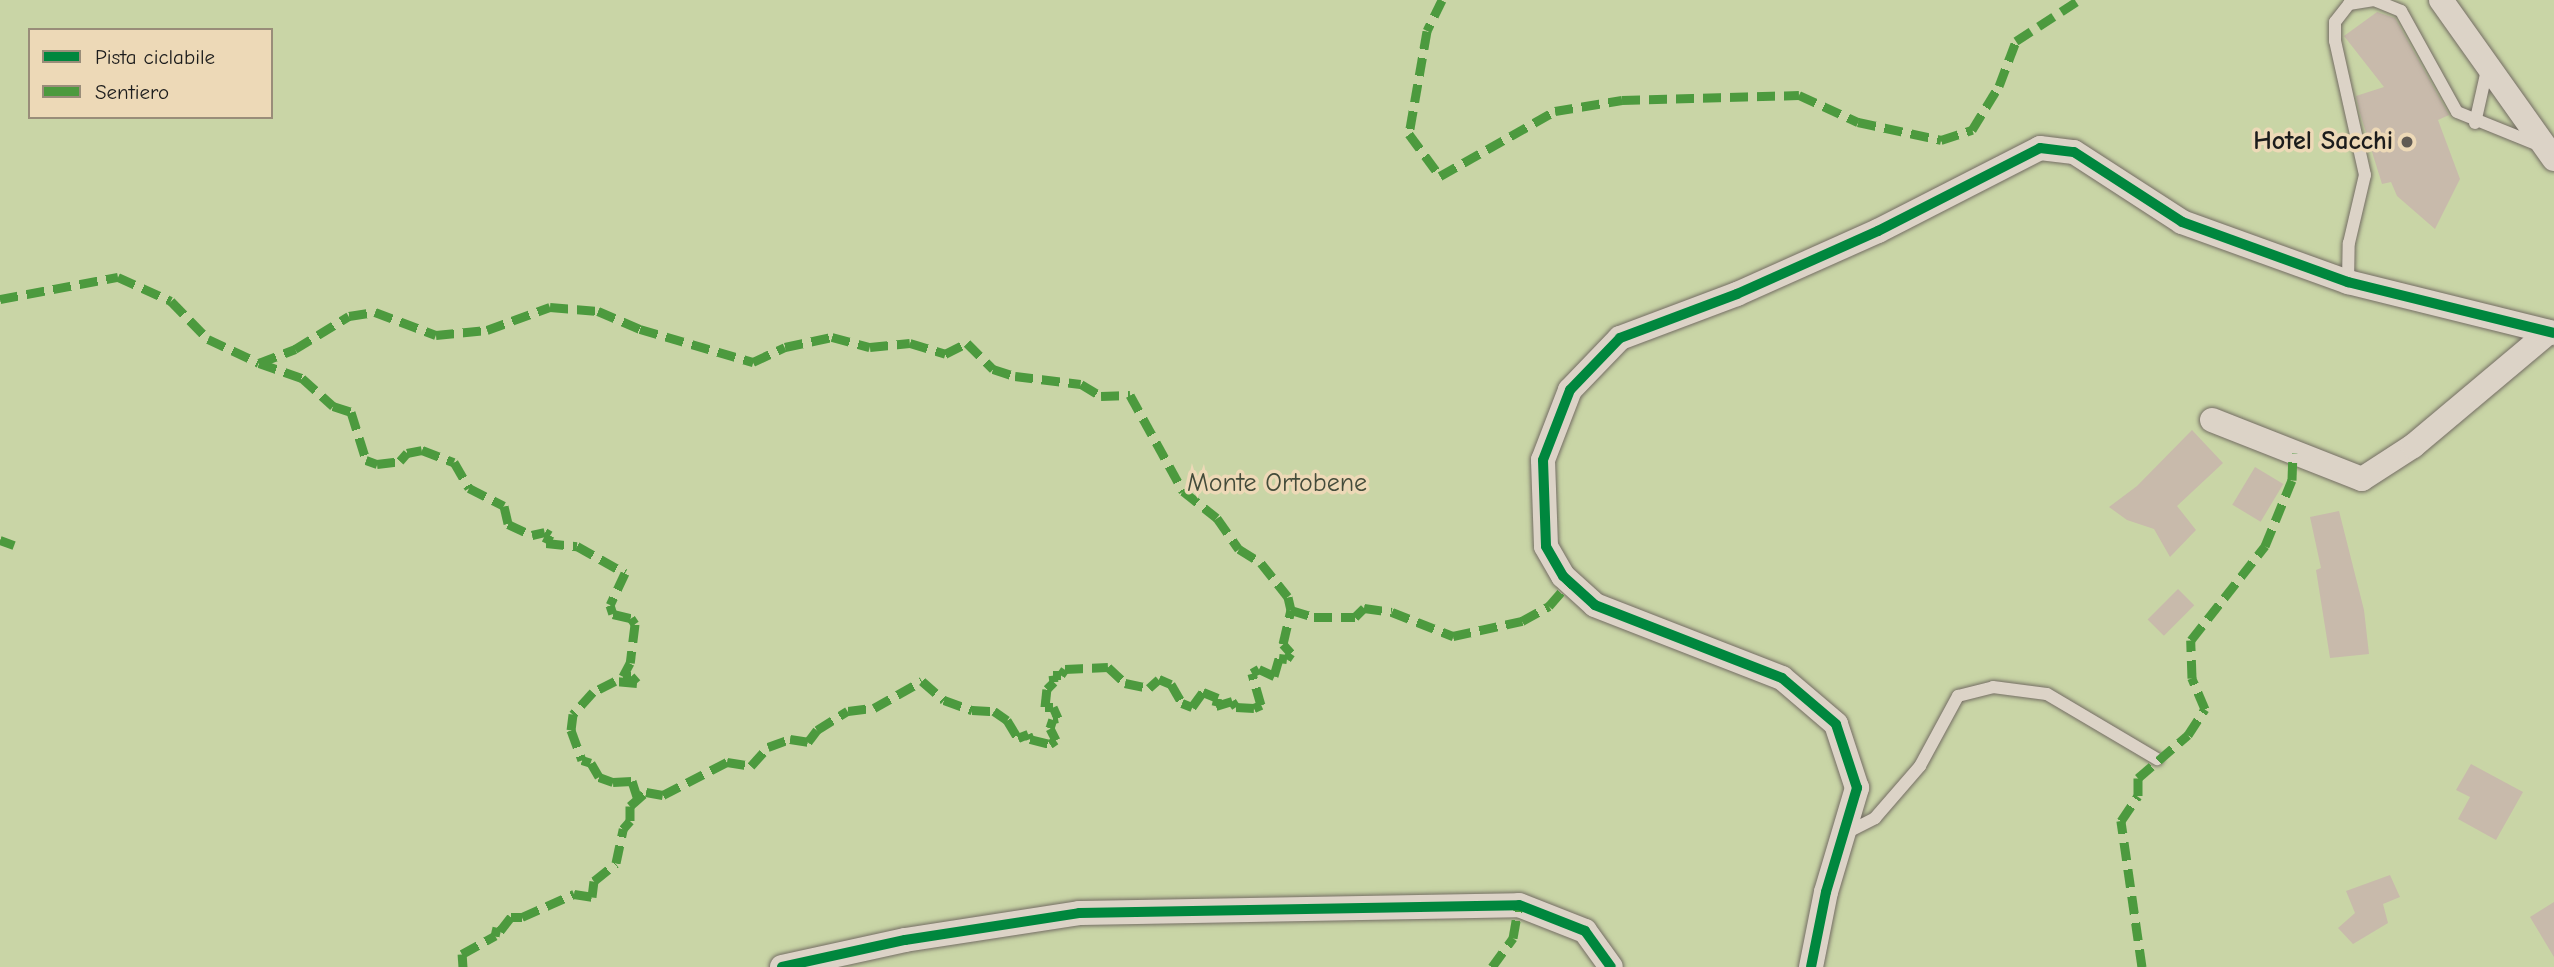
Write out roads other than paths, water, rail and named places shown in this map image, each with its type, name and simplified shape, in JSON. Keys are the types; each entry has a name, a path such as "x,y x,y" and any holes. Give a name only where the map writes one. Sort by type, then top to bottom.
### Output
{"street":[{"path":"2441,0 2549,153"},
{"path":"1811,967 1843,834 1857,788 1836,724 1782,678 1595,605 1563,576 1546,546 1543,460 1570,390 1620,338 1737,295 1854,242 2040,148 2074,152 2182,222 2348,282 2551,332"},
{"path":"2212,420 2362,479 2413,446 2551,332"},
{"path":"782,967 905,940 1079,913 1519,905 1585,931 1611,967"}],"lane":[{"path":"2348,282 2349,243 2365,175 2335,41 2335,22 2349,4 2374,0 2401,11 2457,113 2549,153"},
{"path":"2475,123 2486,74 2492,69"},
{"path":"1843,834 1874,818 1920,766 1958,696 1993,687 2047,694 2157,759"}],"place":[{"name":"Hotel Sacchi","path":"2407,142"}],"park label":[{"name":"Monte Ortobene","path":"1277,484"}]}
